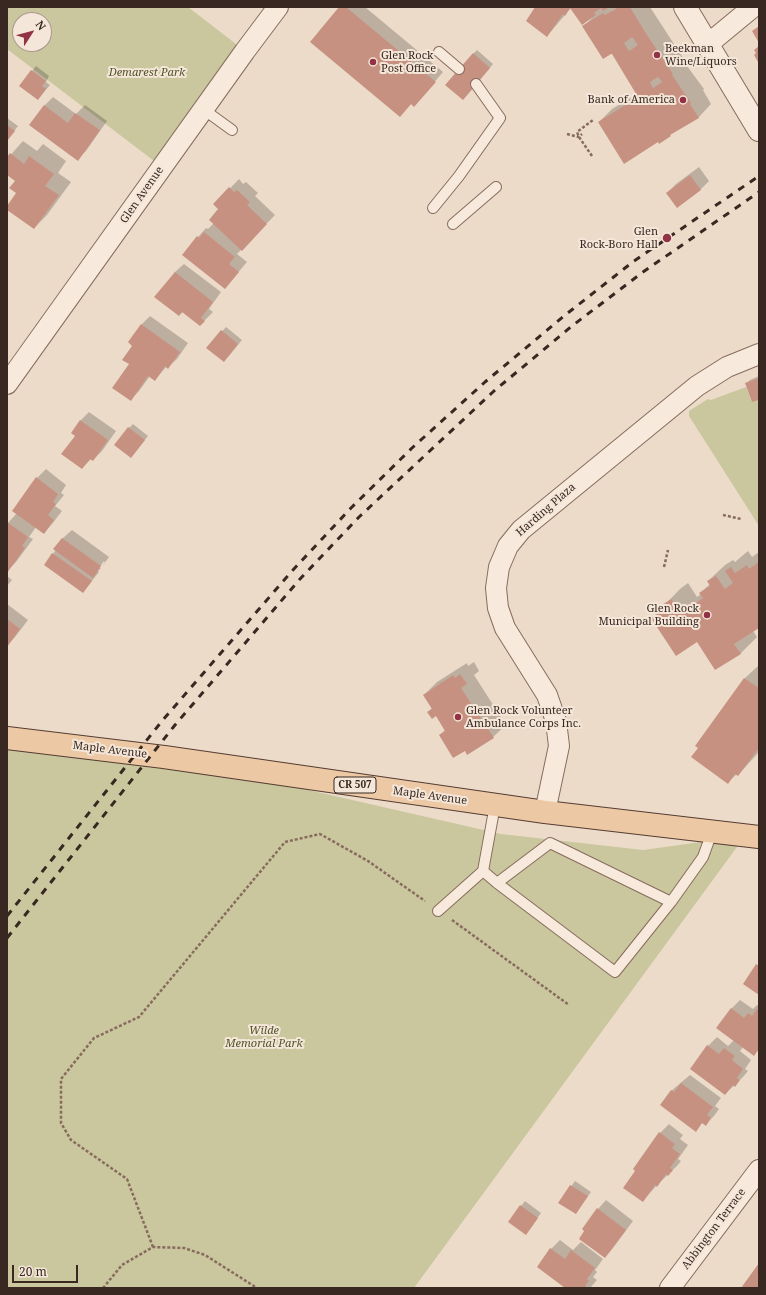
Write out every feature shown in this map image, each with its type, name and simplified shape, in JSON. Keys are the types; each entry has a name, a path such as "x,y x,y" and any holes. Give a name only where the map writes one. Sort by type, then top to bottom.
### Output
{"main road":[{"name":"Maple Avenue","path":"7,738 164,757 545,812 759,837"}],"street":[{"name":"Glen Avenue","path":"7,384 203,109 278,7"},
{"path":"685,7 759,130"},
{"path":"707,45 753,7"},
{"name":"Harding Plaza","path":"545,812 560,746 556,721 547,695 505,628 498,608 496,588 499,567 508,546 521,530 697,386 727,367 759,354"},
{"name":"Abbington Terrace","path":"670,1288 759,1170"}],"lane":[{"path":"439,52 459,69"},
{"path":"433,208 459,176 500,118 476,84"},
{"path":"203,109 232,130"},
{"path":"453,224 496,187"},
{"path":"438,911 483,871 494,805"},
{"path":"483,871 496,883 615,972 671,902 703,857 712,832"},
{"path":"496,883 550,843 671,902"}],"path":[{"path":"592,156 577,132 593,120"},
{"path":"567,134 579,137"},
{"path":"579,137 582,134"},
{"path":"723,515 741,519"},
{"path":"664,568 668,550"},
{"path":"153,1247 127,1179 71,1140 61,1123 61,1079 94,1038 139,1016 285,842 320,834 368,861 569,1004"},
{"path":"103,1288 122,1265 153,1247 184,1248 205,1255 257,1288"}],"green space":[{"name":"Demarest Park","path":"7,7 188,7 245,51 162,167 7,49"},
{"path":"746,387 752,402 759,400 759,526 689,416 689,411 708,399 711,400"},
{"name":"Wilde Memorial Park","path":"7,738 164,757 501,834 643,850 745,836 414,1288 7,1288"}],"building":[{"name":"Glen Rock Post Office","path":"339,7 346,7 436,82 414,107 411,104 400,117 310,42"},
{"path":"535,7 610,7 603,11 601,8 594,13 596,15 582,25 570,8 565,16 563,14 547,37 526,21"},
{"path":"614,7 630,7 699,118 670,135 671,136 659,144 658,142 624,164 598,122 638,97 612,54 603,59 582,26 603,13 605,15 616,9","holes":["632,37 638,45 629,51 624,43","658,77 662,82 653,88 650,82"]},
{"path":"759,26 759,43 752,31"},
{"path":"759,46 758,62 754,55 756,53 754,50"},
{"path":"473,53 490,68 463,100 445,85"},
{"path":"31,70 46,81 42,86 46,89 38,100 19,86"},
{"path":"44,105 68,123 75,113 100,130 78,161 29,125"},
{"path":"7,125 15,131 7,141"},
{"path":"10,153 24,164 29,156 54,174 45,186 59,195 34,229 7,210 7,206 16,193 9,188 15,181 7,175 7,157"},
{"path":"690,175 701,190 677,208 666,193"},
{"path":"229,187 234,192 237,190 250,202 247,205 267,224 242,251 209,220 218,209 213,204"},
{"path":"204,232 235,257 229,264 239,272 225,289 182,255 197,236 199,238"},
{"path":"175,272 213,302 201,318 205,321 200,326 182,312 179,316 154,297"},
{"path":"141,324 180,352 168,369 165,366 155,381 148,376 131,401 112,388 129,364 122,360 132,346 128,342"},
{"path":"221,330 238,344 224,362 206,348"},
{"path":"759,378 759,400 752,402 745,383"},
{"path":"80,420 108,440 93,461 90,459 82,469 61,454 75,436 71,433"},
{"path":"128,427 145,440 131,458 114,445"},
{"path":"36,477 58,494 53,502 56,504 48,515 54,520 44,534 12,511"},
{"path":"7,522 28,537 22,546 25,548 7,573"},
{"path":"62,538 101,566 93,578 53,549"},
{"path":"52,553 92,581 83,593 44,565"},
{"name":"Glen Rock Municipal Building","path":"759,562 759,628 734,644 741,654 715,670 697,642 676,656 651,618 665,609 662,605 671,599 680,613 703,598 699,593 710,586 707,581 716,576 725,589 733,583 725,571 731,567 735,573 747,565 749,569"},
{"path":"7,619 20,629 7,647"},
{"name":"Glen Rock Volunteer Ambulance Corps Inc.","path":"460,674 467,684 461,688 494,738 467,755 465,751 453,758 439,735 445,731 436,716 432,719 427,712 432,709 423,695 453,675 455,678"},
{"path":"744,678 759,688 759,748 738,776 735,774 728,784 691,757 698,748 695,746"},
{"path":"756,964 759,966 759,995 743,984"},
{"path":"731,1008 744,1018 748,1013 752,1016 757,1009 759,1010 759,1049 754,1056 716,1028"},
{"path":"707,1045 719,1054 724,1048 735,1056 732,1060 743,1069 737,1078 740,1080 735,1087 733,1085 725,1095 690,1069"},
{"path":"681,1083 713,1107 707,1115 711,1118 706,1126 702,1123 696,1132 660,1105 671,1090 674,1092"},
{"path":"659,1132 675,1144 672,1148 680,1154 670,1168 673,1170 668,1176 666,1174 657,1187 655,1185 643,1202 623,1188 635,1171 633,1169"},
{"path":"570,1185 588,1196 576,1214 558,1203"},
{"path":"520,1205 538,1218 526,1235 508,1222"},
{"path":"597,1208 626,1230 605,1258 579,1239 584,1231 582,1229"},
{"path":"550,1248 565,1259 571,1250 595,1268 587,1279 589,1281 585,1286 588,1288 565,1288 537,1267"},
{"path":"759,1263 759,1288 741,1288"}],"railway":[{"path":"7,916 162,721 292,571 351,508 412,448 485,382 564,316 634,261 759,176"},
{"path":"7,938 175,725 300,579 359,517 494,391 572,326 643,272 759,192"}],"place":[{"name":"Beekman Wine/Liquors","path":"657,55"},
{"name":"Glen Rock Post Office","path":"373,62"},
{"name":"Bank of America","path":"683,100"},
{"name":"Glen Rock-Boro Hall","path":"667,238"},
{"name":"Glen Rock Municipal Building","path":"707,615"},
{"name":"Glen Rock Volunteer Ambulance Corps Inc.","path":"458,717"}]}
